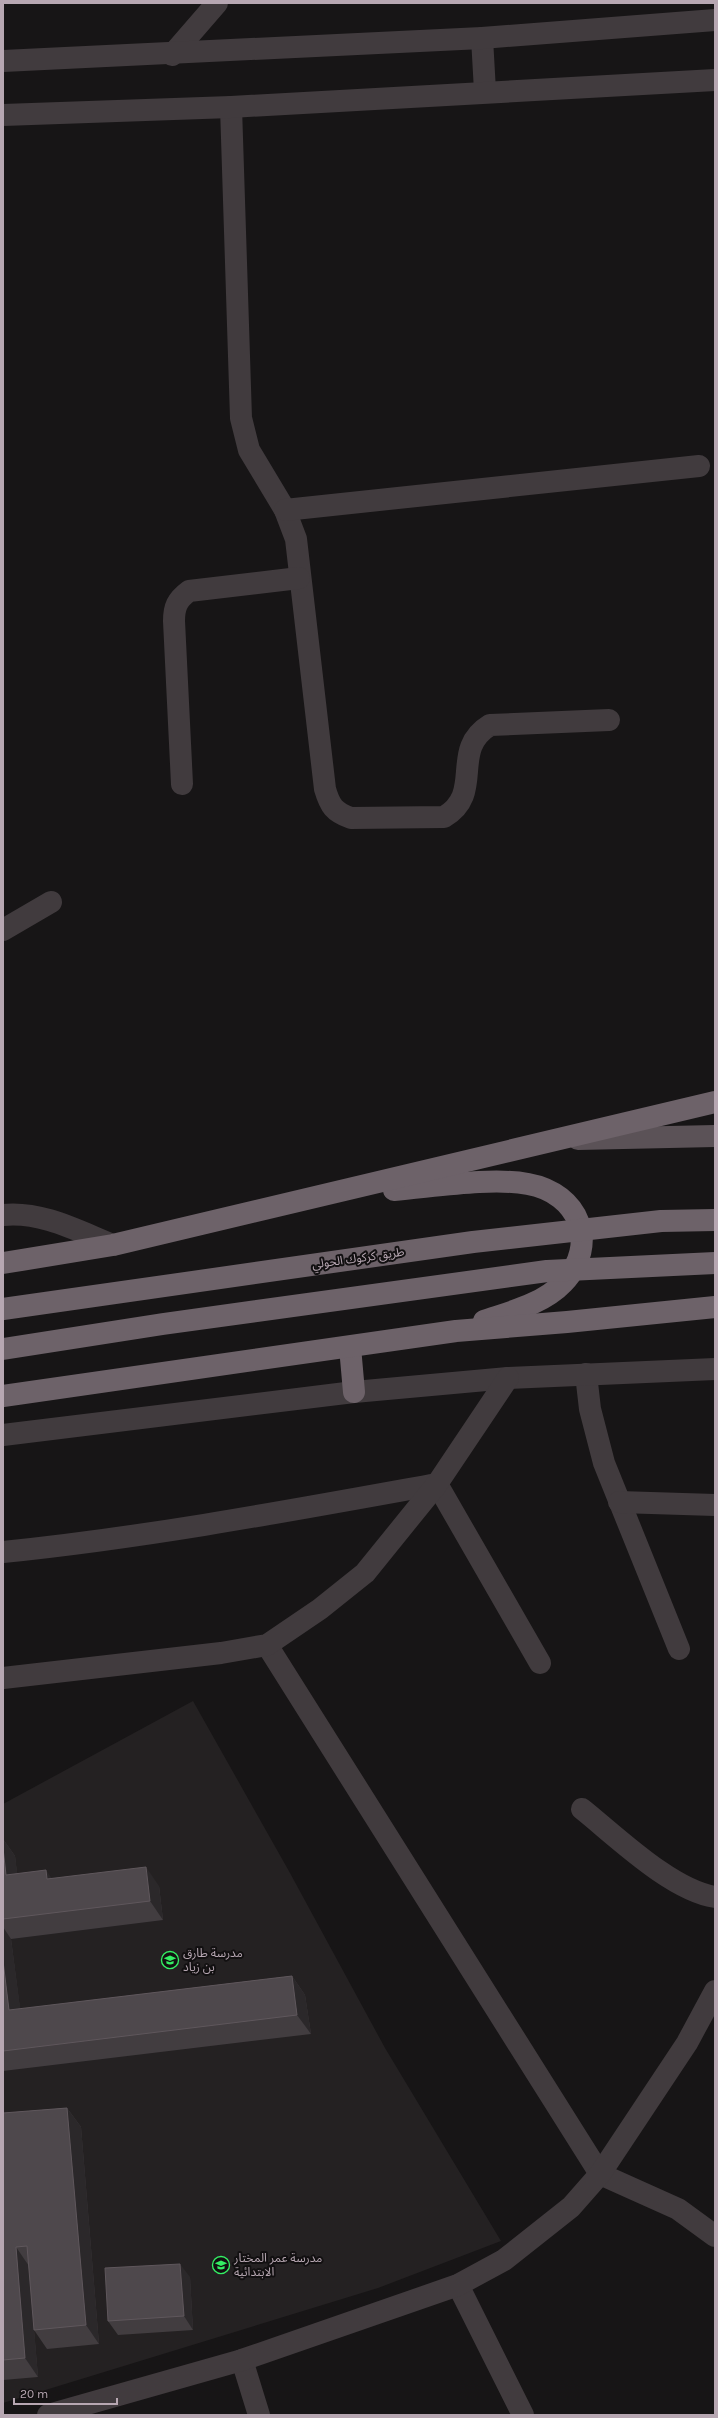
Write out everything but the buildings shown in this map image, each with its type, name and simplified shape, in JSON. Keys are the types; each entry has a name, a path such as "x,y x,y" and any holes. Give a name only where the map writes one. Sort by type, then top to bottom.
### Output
{"highway":[{"path":"3,1263 113,1245 715,1102"},
{"path":"322,1196 505,1182 528,1184 551,1193 565,1202 578,1218 582,1228 582,1242 578,1259 562,1284 528,1305 456,1331"},
{"name":"طريق كركوك الحولي","path":"3,1309 473,1242 661,1221 715,1220"},
{"path":"3,1349 163,1324 547,1271 715,1262"},
{"path":"3,1396 456,1331 567,1322 715,1307"},
{"path":"350,1347 354,1392"}],"main road":[{"path":"556,1140 715,1136"}],"street":[{"path":"172,54 218,3"},
{"path":"3,61 482,38 715,20"},
{"path":"482,38 485,91"},
{"path":"3,115 231,107 485,91 715,80"},
{"path":"231,107 242,418 248,450 285,510 296,539 299,578 325,789 328,801 338,813 351,818 444,817 455,810 463,799 471,743 478,732 490,725 609,720"},
{"path":"285,510 699,466"},
{"path":"182,784 174,621 174,609 179,598 189,591 299,578"},
{"path":"3,930 51,902"},
{"path":"3,1215 31,1215 49,1219 113,1245"},
{"path":"3,1435 354,1392 508,1378 715,1369"},
{"path":"586,1374 596,1436 619,1502 678,1649"},
{"path":"3,1678 221,1654 267,1645 320,1609 365,1573 437,1484 508,1378"},
{"path":"3,1552 113,1540 251,1518 437,1484"},
{"path":"437,1484 540,1663"},
{"path":"619,1502 715,1505"},
{"path":"267,1645 600,2174 678,2209 715,2236"},
{"path":"582,1809 677,1884 705,1895 715,1897"},
{"path":"48,2415 242,2360 458,2285 504,2260 541,2233 571,2207 600,2174 687,2043 715,1991"},
{"path":"458,2285 523,2415"},
{"path":"242,2360 259,2415"}],"shaded area":[{"path":"193,1701 290,1873 385,2048 501,2241 378,2288 3,2403 3,1804"}],"place":[{"name":"مدرسة طارق بن زياد","path":"170,1960"},
{"name":"مدرسة عمر المختار الابتدائية","path":"221,2265"}]}
